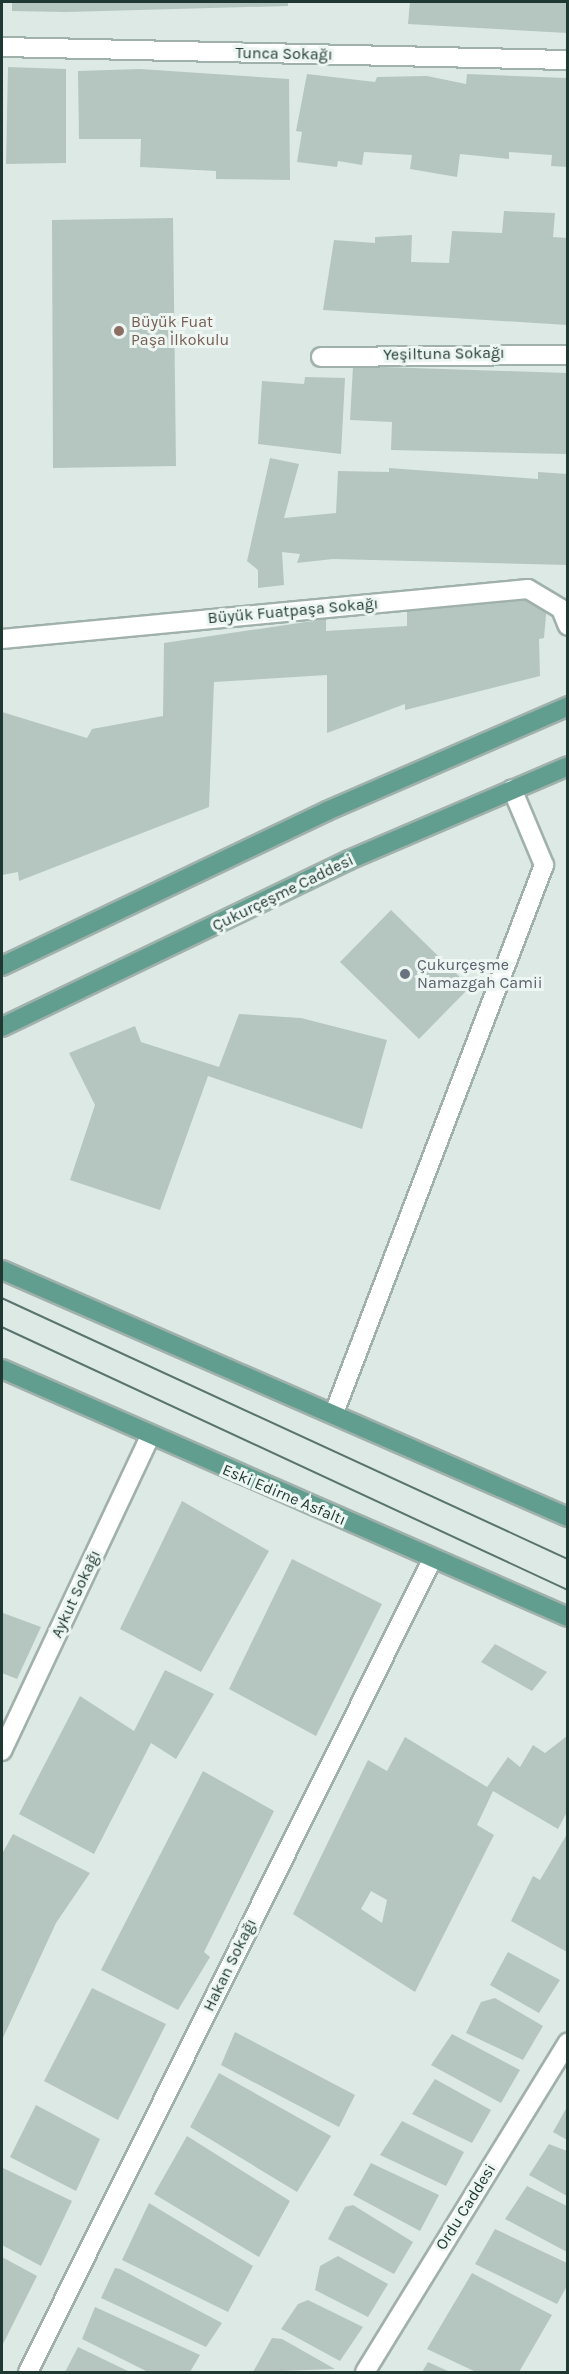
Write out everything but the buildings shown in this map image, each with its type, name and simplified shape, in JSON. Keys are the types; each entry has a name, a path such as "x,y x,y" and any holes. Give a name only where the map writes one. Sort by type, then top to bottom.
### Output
{"main road":[{"path":"2,966 327,811 567,706"},
{"name":"Çukurçeşme Caddesi","path":"2,1027 349,860 567,766"},
{"path":"2,951 27,953"},
{"path":"2,1270 334,1413 567,1517"},
{"name":"Eski Edirne Asfaltı","path":"2,1369 150,1437 567,1617"}],"street":[{"name":"Tunca Sokağı","path":"2,47 567,60"},
{"name":"Yeşiltuna Sokağı","path":"321,357 567,355"},
{"name":"Büyük Fuatpaşa Sokağı","path":"2,639 528,589 561,609 567,626"},
{"path":"334,1413 544,865 512,789"},
{"name":"Aykut Sokağı","path":"2,1751 150,1437"},
{"name":"Hakan Sokağı","path":"28,2373 433,1558"},
{"name":"Ordu Caddesi","path":"365,2373 567,2042"}],"tram line":[{"path":"2,1298 568,1559"},
{"path":"2,1327 568,1590"}],"place":[{"name":"Büyük Fuat Paşa İlkokulu","path":"119,331"},
{"name":"Çukurçeşme Namazgah Camii","path":"405,974"}]}
